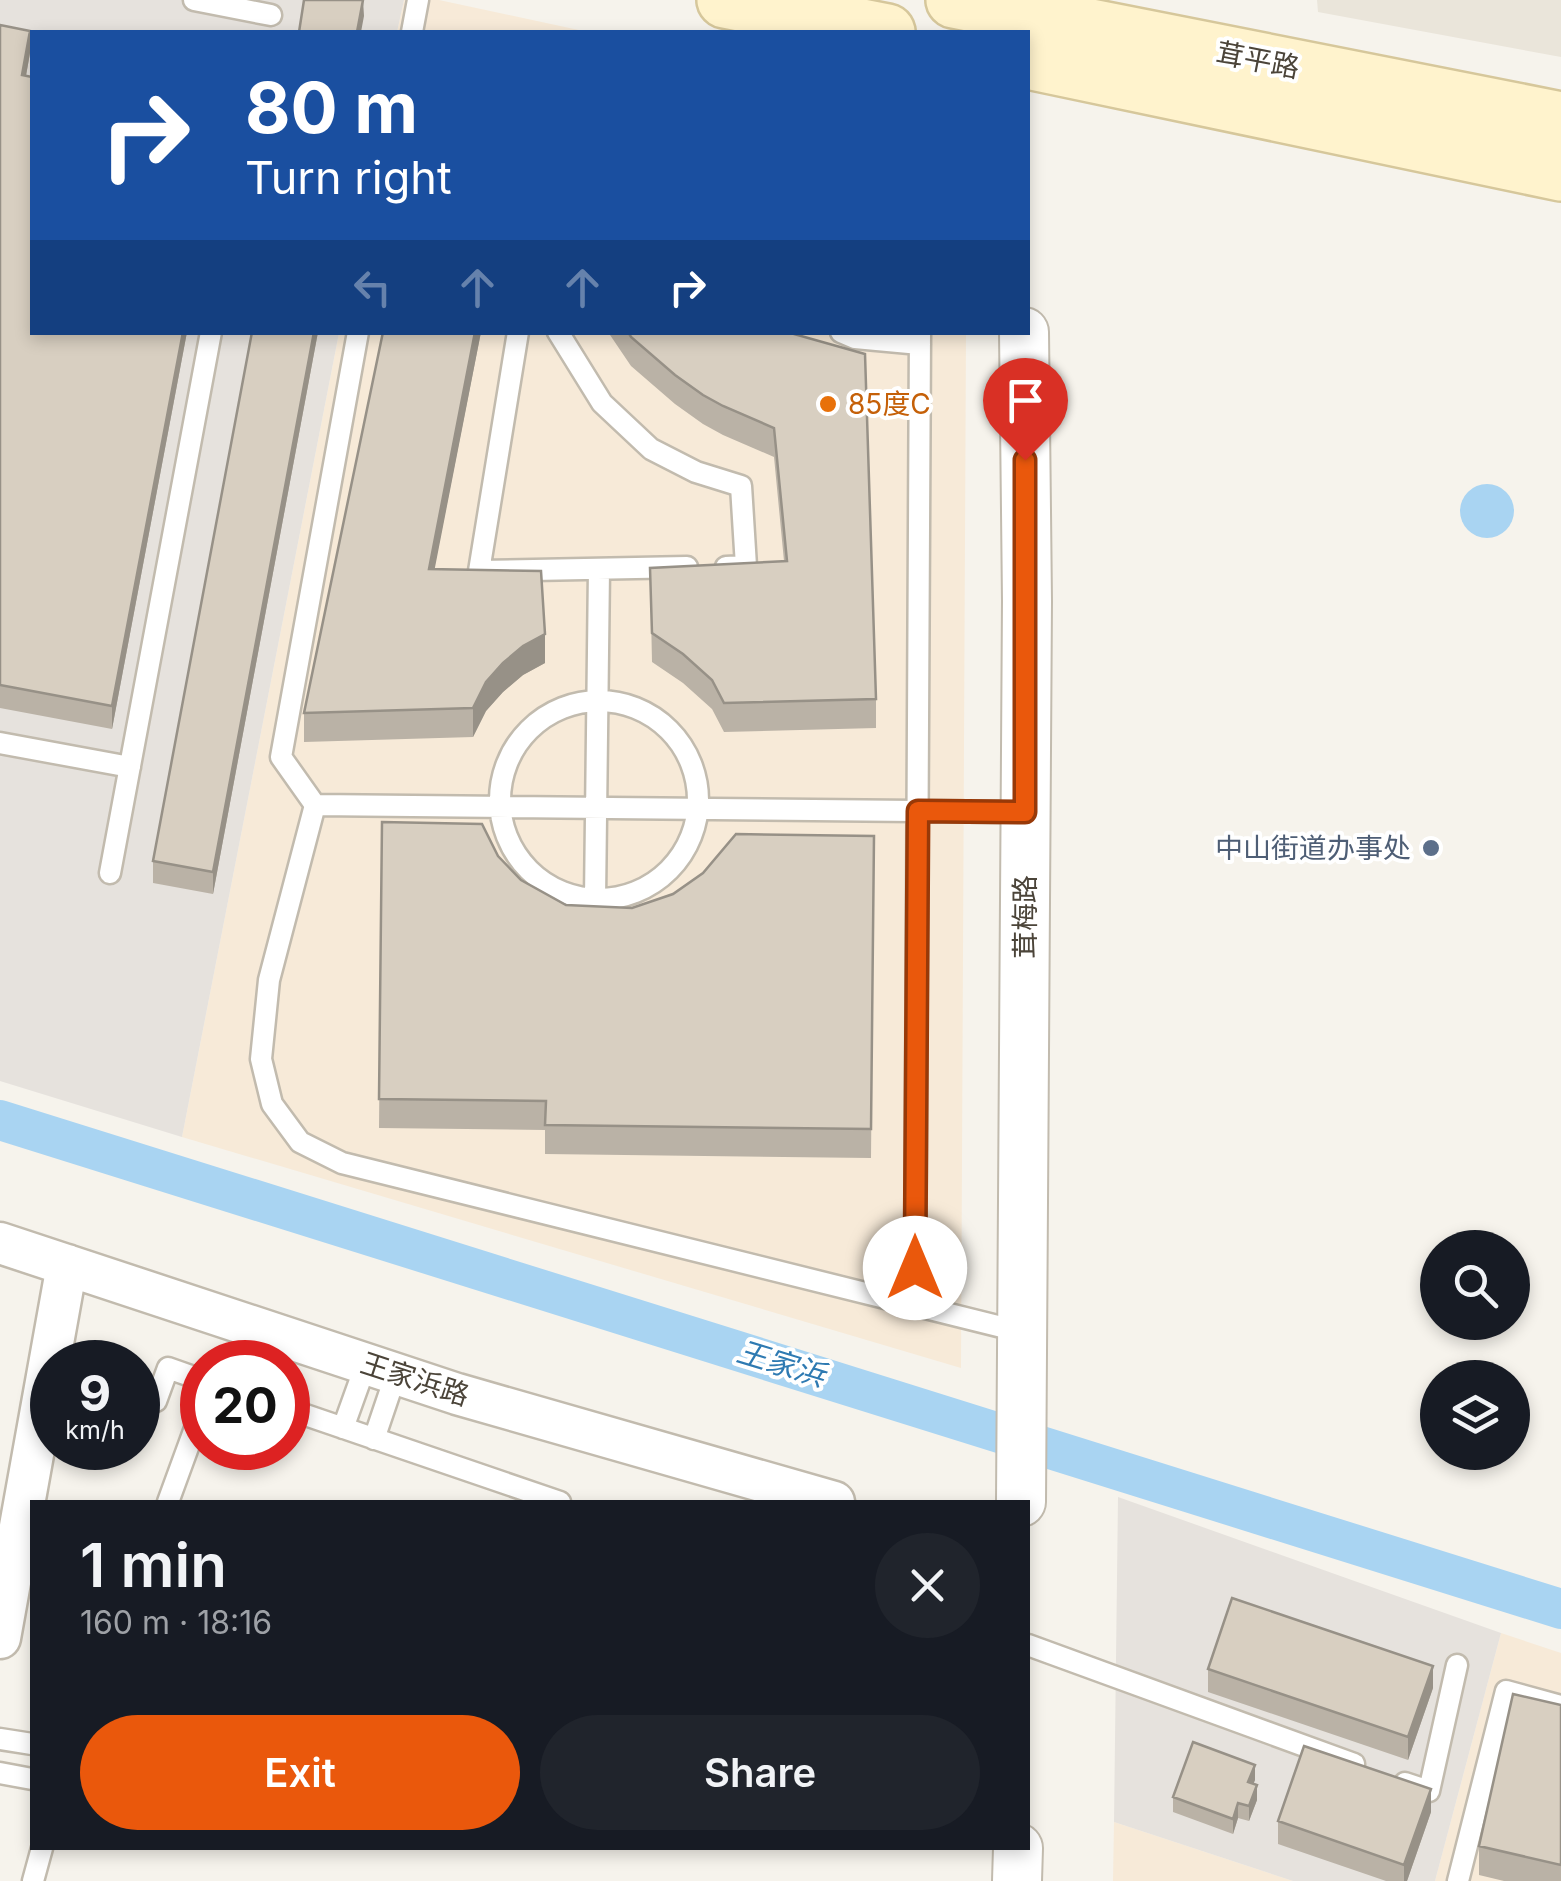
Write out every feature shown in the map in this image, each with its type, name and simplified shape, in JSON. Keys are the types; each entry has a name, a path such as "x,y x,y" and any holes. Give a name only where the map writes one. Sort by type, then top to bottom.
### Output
{"main road":[{"path":"726,0 877,30"},
{"name":"茸平路","path":"954,0 1023,26 1561,120"},
{"path":"1023,26 1561,173"}],"street":[{"name":"茸梅路","path":"1021,1500 1027,601 1024,335"},
{"name":"王家浜路","path":"0,1244 457,1394 827,1500"},
{"path":"0,1638 67,1266"},
{"path":"1017,1881 1018,1850"}],"lane":[{"path":"194,0 271,16"},
{"path":"412,30 418,0"},
{"path":"110,874 210,335"},
{"path":"315,805 281,757 357,335"},
{"path":"518,335 479,571 746,566 740,486 696,472 651,448 602,404 560,335"},
{"path":"848,335 920,338 914,1306"},
{"path":"595,899 599,569"},
{"path":"597,700 630,706 660,720 682,745 696,776 699,809 691,838 676,864 653,884 625,896 595,899 566,894 540,881 519,860 505,835 500,806 502,774 515,745 537,722 566,706 597,700"},
{"path":"0,743 130,767"},
{"path":"315,805 1025,812"},
{"path":"315,805 268,980 261,1060 272,1104 300,1142 342,1164 914,1306 1022,1344"},
{"path":"160,1390 168,1368 180,1372"},
{"path":"343,1428 381,1369"},
{"path":"374,1438 381,1369"},
{"path":"310,1417 554,1500"},
{"path":"169,1500 180,1469"},
{"path":"1030,1646 1429,1792 1457,1665"},
{"path":"1458,1881 1506,1692 1561,1706"},
{"path":"0,1739 30,1744"},
{"path":"0,1772 30,1778"},
{"path":"33,1881 41,1850"}],"shaded area":[{"path":"0,0 404,0 397,30 30,30 30,335 339,335 182,1137 0,1081"},
{"path":"404,0 439,0 579,30 397,30"},
{"path":"1317,0 1561,0 1561,57 1318,12"},
{"path":"339,335 966,335 961,1368 182,1137"},
{"path":"1118,1497 1501,1633 1435,1881 1293,1881 1114,1822"},
{"path":"1501,1633 1561,1653 1561,1881 1435,1881"},
{"path":"1114,1822 1293,1881 1113,1881"}],"water":[{"path":"1487,484 1506,492 1514,511 1506,530 1487,538 1468,530 1460,511 1468,492"}],"building":[{"path":"304,0 363,0 357,30 299,30"},
{"path":"0,25 30,31 22,75 30,77 30,335 182,335 112,706 0,685"},
{"path":"251,335 313,335 213,872 153,861"},
{"path":"382,335 474,335 429,569 541,571 545,634 503,663 486,682 473,708 304,713"},
{"path":"798,335 865,354 876,699 724,703 712,680 652,633 650,568 787,561 774,428 703,395 631,337"},
{"path":"382,822 482,824 498,856 521,880 566,905 632,908 673,894 703,873 736,834 874,836 871,1129 545,1125 546,1101 379,1099"},
{"path":"1232,1598 1433,1666 1408,1737 1208,1669"},
{"path":"1513,1694 1561,1705 1561,1865 1479,1846"},
{"path":"1193,1742 1255,1765 1248,1782 1257,1785 1249,1806 1238,1803 1233,1819 1173,1797"},
{"path":"1304,1746 1431,1789 1404,1865 1278,1821"}],"waterway":[{"name":"王家浜","path":"0,1120 1561,1609"}],"place":[{"name":"85度C","path":"828,404"},
{"name":"中山街道办事处","path":"1431,848"}],"route":[{"path":"915,1268 918,811 1025,812 1025,460"}]}
